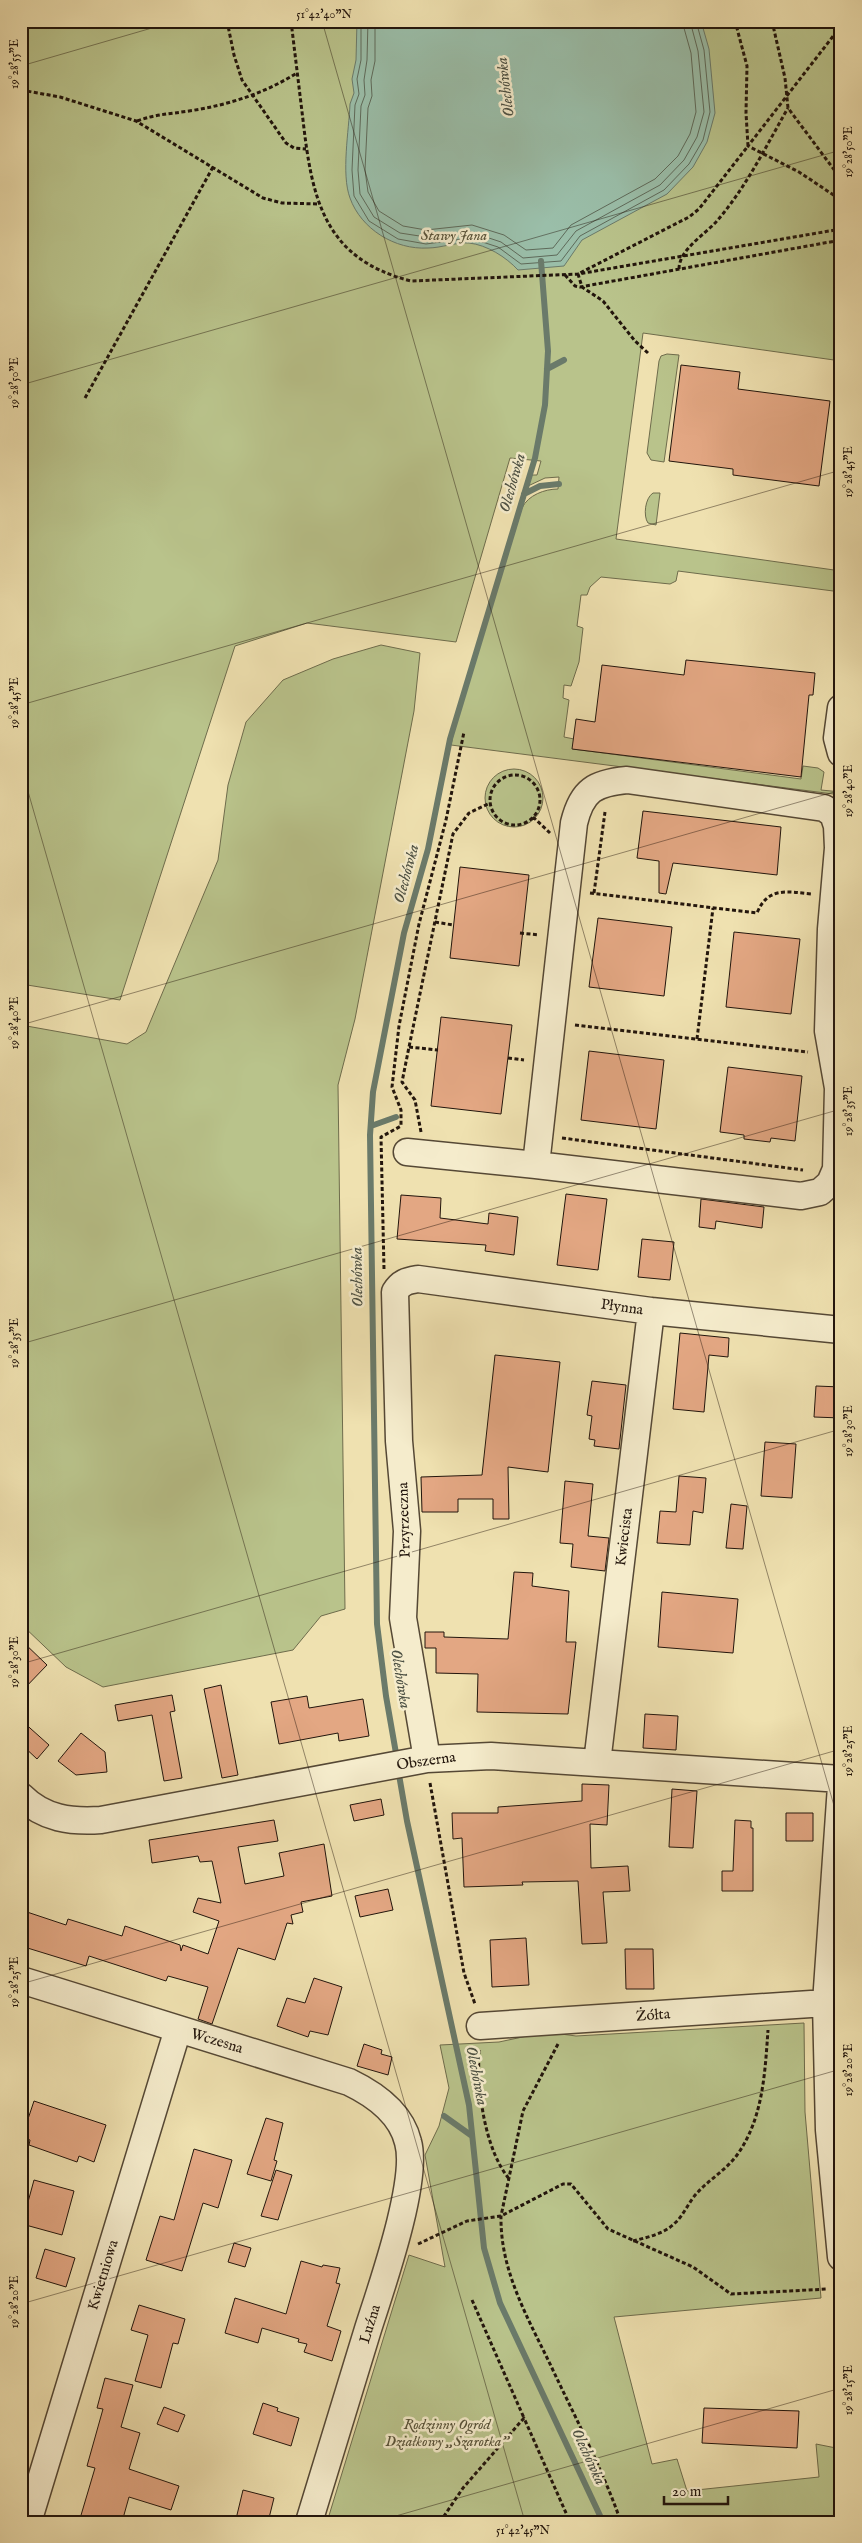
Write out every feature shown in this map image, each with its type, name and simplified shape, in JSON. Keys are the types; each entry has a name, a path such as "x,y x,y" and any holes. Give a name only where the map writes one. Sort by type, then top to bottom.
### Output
{"street":[{"path":"841,708 837,738 841,753"},
{"path":"413,1152 801,1196 820,1192 830,1183 836,1169 838,1088 828,1032 836,929 834,895 837,826 833,814 824,808 627,780 604,782 590,791 577,809 574,823 536,1165"},
{"name":"Płynna","path":"404,1281 418,1279 651,1311 841,1330"},
{"name":"Przyrzeczna","path":"404,1281 395,1292 399,1441 406,1531 403,1618 421,1761"},
{"name":"Kwiecista","path":"597,1762 651,1311"},
{"name":"Obszerna","path":"21,1796 53,1816 70,1821 86,1821 421,1761 491,1756 841,1779"},
{"path":"841,1786 826,2003 829,2130 841,2257"},
{"name":"Wczesna","path":"21,1980 349,2082 367,2090 387,2107 400,2123"},
{"name":"Żółta","path":"480,2026 826,2003"},
{"name":"Kwietniowa","path":"28,2522 178,2029"},
{"name":"Luźna","path":"308,2522 390,2257 405,2198 411,2161 408,2141 400,2123"}],"path":[{"path":"227,21 237,69 253,96 286,143 306,149"},
{"path":"291,21 306,149 311,180 318,204 329,225 353,253 384,272 398,278 411,281 578,274 841,229"},
{"path":"735,21 747,66 746,113 748,146"},
{"path":"772,21 788,108 841,179"},
{"path":"578,274 689,217 699,209 841,26"},
{"path":"136,122 160,113 189,111 253,96 276,86 297,73"},
{"path":"21,90 60,97 136,122 264,198 282,204 318,204"},
{"path":"679,269 682,257 716,222 739,192 788,108"},
{"path":"748,146 799,172 841,200"},
{"path":"85,398 213,167"},
{"path":"564,275 575,286 582,287 841,240"},
{"path":"578,274 582,287 603,301 635,341 648,353"},
{"path":"404,1281 384,1269 381,1137 401,1126 402,1119 392,1087 399,1026 419,924 446,820 464,732"},
{"path":"509,775 527,778 534,783 539,792 538,810 533,817 525,822 516,824 499,819 490,803 494,785 509,775"},
{"path":"413,1152 421,1129 415,1100 402,1082 454,834 469,813 490,803"},
{"path":"594,893 605,807"},
{"path":"586,892 757,913 762,901 778,893 834,895"},
{"path":"697,1039 714,908"},
{"path":"435,922 453,925"},
{"path":"520,933 540,935"},
{"path":"572,1024 809,1052"},
{"path":"409,1047 438,1050"},
{"path":"508,1058 526,1060"},
{"path":"555,1137 806,1170"},
{"path":"421,1761 464,1973 478,2012 480,2026 478,2070 490,2145 500,2168 510,2180"},
{"path":"633,2242 662,2232 676,2222 699,2191 713,2181 737,2155 757,2114 764,2086 769,2007"},
{"path":"570,2021 523,2111 501,2216 501,2233 513,2288 608,2484 621,2522"},
{"path":"390,2257 468,2221 501,2216 563,2184 571,2184 608,2229 633,2242 693,2267 731,2294 828,2289"},
{"path":"472,2300 570,2522"},
{"path":"440,2522 462,2488 524,2418"}],"green space":[{"name":"Stawy Jana","path":"21,21 841,21 841,361 643,333 616,539 841,571 841,592 678,571 676,581 670,584 601,577 590,587 587,595 581,595 577,626 583,628 579,662 571,686 564,685 563,698 569,700 564,737 574,739 573,749 801,779 803,766 818,768 824,772 821,790 841,792 841,795 451,745 458,711 522,508 533,496 548,490 558,489 559,477 545,478 528,486 532,475 537,475 541,461 510,458 456,642 307,623 235,646 120,1000 21,984"},
{"path":"667,354 679,355 664,462 651,460 647,453 659,361 661,356"},
{"path":"653,493 660,493 656,525 648,523 646,520 648,499"},
{"path":"381,645 420,653 414,711 355,1019 338,1085 345,1609 321,1616 293,1650 103,1687 66,1667 21,1624 21,1025 127,1044 146,1032 218,860 228,785 246,722 283,680 333,659"},
{"path":"514,769 525,771 538,782 543,798 541,809 530,822 514,827 503,825 490,814 485,798 487,787 498,774"},
{"name":"Rodzinny Ogród Działkowy „Szarotka”","path":"804,2023 805,2112 821,2298 614,2317 652,2464 677,2459 687,2491 819,2477 816,2444 836,2448 841,2481 841,2522 327,2522 409,2255 445,2267 425,2155 439,2126 449,2088 440,2045 499,2042 546,2032 576,2036"}],"water":[{"name":"Stawy Jana","path":"357,21 701,21 709,49 715,113 707,142 693,167 667,194 582,240 564,266 518,270 496,252 483,246 469,243 428,248 403,245 381,235 362,219 355,209 347,188 346,152 350,104 354,93 352,79 356,60"}],"building":[{"path":"681,365 740,372 738,389 830,401 819,486 733,475 733,469 669,461"},
{"path":"686,660 815,673 813,695 809,695 801,777 572,749 576,719 595,722 602,665 684,675"},
{"path":"643,811 781,827 777,875 673,863 666,894 659,893 659,861 637,858"},
{"path":"460,867 529,875 519,966 450,958"},
{"path":"598,918 672,927 664,996 589,987"},
{"path":"734,932 800,939 791,1014 726,1007"},
{"path":"441,1017 512,1025 501,1114 431,1106"},
{"path":"589,1051 664,1060 656,1129 581,1120"},
{"path":"728,1067 802,1076 795,1141 771,1138 770,1142 744,1139 744,1135 720,1132"},
{"path":"566,1194 607,1199 598,1270 557,1265"},
{"path":"401,1195 441,1198 440,1218 488,1224 489,1213 518,1217 514,1255 485,1251 486,1245 397,1239"},
{"path":"701,1199 764,1207 762,1228 716,1221 715,1229 699,1227"},
{"path":"642,1239 674,1242 670,1280 638,1277"},
{"path":"680,1333 729,1338 728,1357 709,1355 704,1412 673,1409"},
{"path":"495,1355 560,1362 548,1472 508,1467 509,1519 493,1519 493,1499 458,1499 458,1512 422,1512 421,1477 482,1475"},
{"path":"592,1381 626,1385 619,1449 594,1446 595,1440 589,1439 592,1416 587,1415"},
{"path":"816,1386 841,1387 841,1418 814,1417"},
{"path":"765,1442 796,1444 792,1498 761,1496"},
{"path":"679,1476 706,1478 703,1513 693,1511 690,1545 657,1543 660,1511 676,1512"},
{"path":"565,1481 593,1484 588,1536 609,1538 605,1571 571,1567 573,1544 560,1543"},
{"path":"731,1504 747,1506 743,1549 726,1548"},
{"path":"514,1572 533,1573 532,1586 569,1591 566,1642 576,1642 568,1714 477,1712 478,1674 436,1673 436,1648 425,1648 425,1632 444,1632 444,1637 508,1639"},
{"path":"662,1592 738,1599 733,1653 658,1647"},
{"path":"21,1640 47,1665 21,1692"},
{"path":"221,1685 238,1775 222,1778 204,1689"},
{"path":"172,1695 175,1711 170,1712 182,1778 164,1781 152,1715 118,1721 115,1705"},
{"path":"307,1696 309,1708 363,1699 369,1736 339,1741 338,1733 279,1744 271,1702"},
{"path":"645,1714 678,1716 676,1750 643,1748"},
{"path":"21,1720 49,1745 37,1759 21,1744"},
{"path":"81,1733 105,1752 107,1772 76,1775 58,1761"},
{"path":"582,1784 609,1785 607,1825 590,1824 591,1868 628,1866 630,1891 603,1892 607,1943 582,1944 578,1881 522,1882 523,1885 464,1887 462,1838 453,1839 452,1813 498,1813 498,1807 582,1801"},
{"path":"672,1789 697,1791 693,1848 669,1847"},
{"path":"381,1799 384,1815 354,1821 350,1805"},
{"path":"786,1813 813,1813 813,1841 786,1841"},
{"path":"274,1820 278,1841 238,1847 245,1884 284,1876 279,1853 324,1844 332,1896 301,1902 303,1912 291,1915 293,1924 287,1923 275,1960 238,1948 212,2024 198,2019 208,1987 168,1976 166,1981 89,1956 86,1966 21,1946 21,1910 66,1925 68,1919 122,1936 125,1926 180,1945 181,1951 183,1945 208,1954 219,1921 193,1912 198,1898 221,1903 212,1861 200,1862 198,1856 152,1863 149,1840"},
{"path":"735,1820 751,1821 751,1828 753,1828 753,1891 722,1891 722,1871 733,1871"},
{"path":"388,1889 393,1910 360,1917 355,1896"},
{"path":"526,1938 529,1985 492,1987 490,1940"},
{"path":"625,1949 653,1949 654,1989 626,1989"},
{"path":"314,1978 342,1987 328,2035 310,2031 308,2037 277,2026 287,1998 305,2003"},
{"path":"364,2044 382,2050 381,2054 392,2057 388,2075 357,2066"},
{"path":"34,2101 106,2125 94,2162 79,2156 77,2162 29,2145 30,2140 22,2137"},
{"path":"266,2118 283,2123 274,2160 277,2161 271,2181 247,2174"},
{"path":"194,2149 232,2160 218,2208 203,2203 182,2271 146,2260 160,2216 174,2220"},
{"path":"276,2170 292,2175 278,2220 261,2216"},
{"path":"34,2180 74,2191 62,2235 22,2224"},
{"path":"234,2243 251,2248 245,2267 228,2262"},
{"path":"45,2249 75,2258 66,2287 36,2278"},
{"path":"301,2261 322,2267 323,2265 340,2268 336,2283 340,2284 327,2326 341,2331 332,2361 304,2352 307,2344 298,2342 299,2339 262,2328 258,2343 225,2333 235,2298 286,2314"},
{"path":"139,2305 185,2319 178,2344 173,2343 161,2388 135,2381 148,2335 131,2330"},
{"path":"105,2378 133,2385 121,2427 140,2433 129,2469 179,2486 171,2510 129,2497 122,2522 79,2522 95,2468 87,2466 103,2409 97,2408"},
{"path":"263,2403 278,2408 277,2411 299,2418 291,2446 253,2434"},
{"path":"164,2407 185,2415 178,2432 157,2424"},
{"path":"704,2408 799,2411 797,2448 702,2443"},
{"path":"243,2490 274,2498 268,2522 247,2522 236,2519"}],"waterway":[{"name":"Olechówka","path":"397,1759 386,1696 377,1624 370,1135 373,1092 404,933 428,849 450,739 535,458 545,405 548,351 541,261"},
{"path":"547,369 564,360"},
{"path":"524,494 540,486 559,484"},
{"path":"371,1126 396,1117"},
{"name":"Olechówka","path":"398,1769 407,1821 469,2105 484,2248 500,2303 603,2522"},
{"path":"444,2116 472,2136"}]}
